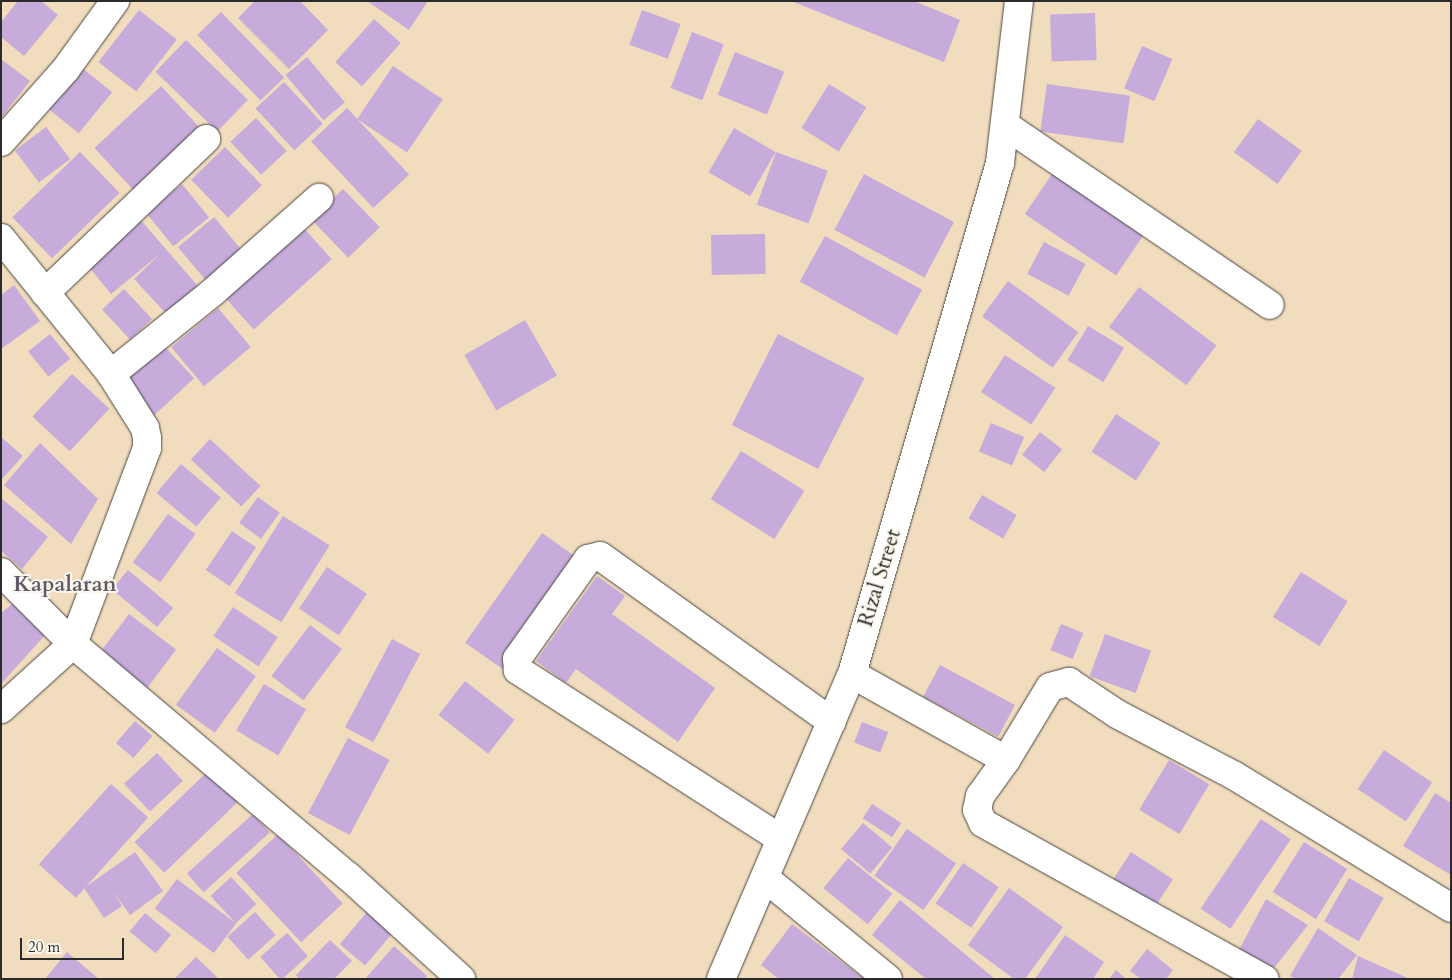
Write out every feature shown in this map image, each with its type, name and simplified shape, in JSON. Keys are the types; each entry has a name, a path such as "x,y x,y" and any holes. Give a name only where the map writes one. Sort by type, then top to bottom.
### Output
{"street":[{"path":"1,142 66,69 115,1"},
{"name":"Rizal Street","path":"721,979 852,674 1000,163 1019,1"},
{"path":"1005,125 1270,305"},
{"path":"45,293 206,139"},
{"path":"111,374 213,292 319,198"},
{"path":"1,238 111,374 145,428 147,448 73,644 1,709"},
{"path":"781,839 518,670 517,659 588,559 600,556 832,722"},
{"path":"1,572 73,644 348,876 461,979"},
{"path":"852,674 1006,760"},
{"path":"1265,979 983,823 977,810 980,796 1006,760 1050,687 1069,682 1117,714 1234,776 1451,908"},
{"path":"765,878 888,979"}],"building":[{"path":"18,1 41,1 58,15 24,56 1,37 1,22"},
{"path":"255,1 300,1 328,30 289,69 238,18"},
{"path":"367,1 428,1 409,30"},
{"path":"791,1 914,1 960,20 944,62"},
{"path":"139,10 177,40 136,92 98,62"},
{"path":"642,10 681,24 668,59 629,45"},
{"path":"221,12 284,77 260,100 197,35"},
{"path":"1095,13 1097,60 1052,62 1050,15"},
{"path":"374,19 401,43 362,86 335,62"},
{"path":"692,32 724,44 702,100 670,88"},
{"path":"186,40 248,100 217,131 155,72"},
{"path":"1142,46 1172,59 1154,101 1124,88"},
{"path":"735,52 784,72 767,115 718,95"},
{"path":"307,57 345,102 323,120 286,75"},
{"path":"1,59 30,81 1,118"},
{"path":"393,66 443,100 407,153 357,119"},
{"path":"81,67 112,92 79,133 48,108"},
{"path":"284,82 323,124 294,150 255,109"},
{"path":"829,84 866,107 839,151 801,128"},
{"path":"1047,84 1130,96 1124,143 1040,132"},
{"path":"161,86 202,130 135,192 94,148"},
{"path":"347,108 409,175 373,208 311,141"},
{"path":"256,118 287,151 261,175 230,142"},
{"path":"1258,119 1302,151 1278,184 1234,152"},
{"path":"46,127 70,159 39,182 15,150"},
{"path":"734,128 776,152 750,196 708,172"},
{"path":"225,147 262,185 228,218 191,180"},
{"path":"80,152 120,193 52,258 12,217"},
{"path":"776,152 828,171 809,223 757,205"},
{"path":"1054,171 1145,233 1116,276 1025,214"},
{"path":"864,174 954,222 924,278 834,230"},
{"path":"182,184 209,217 173,246 146,213"},
{"path":"343,189 380,227 348,258 311,220"},
{"path":"214,217 246,255 210,286 178,247"},
{"path":"139,218 203,292 173,321 134,279 160,254 111,294 85,262"},
{"path":"301,225 332,259 254,329 223,295"},
{"path":"765,234 766,274 712,275 711,235"},
{"path":"825,236 922,290 897,335 800,281"},
{"path":"1044,242 1085,264 1069,296 1027,274"},
{"path":"1008,281 1078,332 1053,368 982,317"},
{"path":"14,285 40,321 1,349 1,295"},
{"path":"1139,287 1216,345 1186,385 1109,327"},
{"path":"124,289 152,319 130,339 102,309"},
{"path":"218,308 251,347 204,386 171,347"},
{"path":"525,320 557,375 496,410 464,355"},
{"path":"1088,326 1124,348 1103,382 1067,360"},
{"path":"50,334 70,359 48,376 28,352"},
{"path":"778,334 864,378 818,469 732,425"},
{"path":"164,346 194,378 152,418 122,386"},
{"path":"1005,355 1055,388 1031,425 981,392"},
{"path":"72,374 109,409 70,451 32,416"},
{"path":"1116,414 1160,443 1136,481 1091,452"},
{"path":"991,423 1024,437 1012,466 979,452"},
{"path":"1040,432 1062,449 1044,472 1022,455"},
{"path":"1,437 23,456 1,480"},
{"path":"210,439 260,486 241,507 191,459"},
{"path":"40,443 98,499 71,544 4,485"},
{"path":"741,451 805,491 774,539 711,499"},
{"path":"181,464 221,497 196,527 157,493"},
{"path":"982,495 1017,515 1003,538 968,518"},
{"path":"258,497 280,513 261,539 239,523"},
{"path":"1,498 48,537 22,569 1,551"},
{"path":"168,514 196,534 160,583 133,563"},
{"path":"283,516 330,545 281,622 235,593"},
{"path":"232,531 256,547 230,586 206,570"},
{"path":"542,533 581,560 504,670 465,643"},
{"path":"327,567 367,594 339,635 299,608"},
{"path":"128,570 173,608 157,627 112,589"},
{"path":"1301,572 1348,601 1320,646 1273,617"},
{"path":"597,576 625,596 612,614 715,688 678,742 576,669 566,683 536,661"},
{"path":"16,601 46,634 1,684 1,613"},
{"path":"233,607 278,637 258,666 213,636"},
{"path":"129,614 176,650 147,689 100,653"},
{"path":"1061,624 1083,633 1073,659 1051,650"},
{"path":"310,625 342,649 303,700 271,676"},
{"path":"1105,634 1151,651 1136,693 1090,676"},
{"path":"392,639 420,654 373,742 345,727"},
{"path":"217,648 256,676 215,733 176,705"},
{"path":"940,665 1015,705 998,737 923,697"},
{"path":"465,681 515,720 488,754 439,715"},
{"path":"264,684 306,709 278,756 236,730"},
{"path":"135,721 152,736 133,758 116,743"},
{"path":"862,722 888,732 880,753 854,743"},
{"path":"348,738 389,760 350,835 308,813"},
{"path":"1384,750 1432,782 1406,821 1358,789"},
{"path":"157,753 183,781 150,811 124,784"},
{"path":"1169,760 1209,784 1179,834 1139,810"},
{"path":"210,769 240,800 164,873 134,842"},
{"path":"111,784 148,817 76,898 39,864"},
{"path":"1435,793 1451,803 1451,875 1403,846"},
{"path":"872,804 901,823 892,837 863,818"},
{"path":"253,814 270,833 204,892 187,874"},
{"path":"1261,819 1291,839 1230,929 1201,909"},
{"path":"863,823 892,847 870,873 841,849"},
{"path":"907,829 956,863 923,910 874,876"},
{"path":"278,834 343,903 301,942 236,873"},
{"path":"1304,842 1347,869 1316,919 1273,892"},
{"path":"135,852 163,891 130,915 112,890 122,906 104,918 84,888"},
{"path":"1131,852 1173,879 1153,909 1111,882"},
{"path":"848,858 892,894 868,924 823,888"},
{"path":"963,863 999,887 971,928 936,904"},
{"path":"231,877 256,904 236,923 211,896"},
{"path":"1349,878 1384,898 1359,941 1324,921"},
{"path":"177,879 236,924 214,953 155,909"},
{"path":"1009,888 1063,927 1025,979 1014,979 968,945"},
{"path":"1266,899 1308,925 1274,968 1239,950"},
{"path":"900,900 995,979 926,979 872,935"},
{"path":"372,906 397,927 365,966 340,944"},
{"path":"255,912 276,935 248,960 228,937"},
{"path":"145,913 171,935 156,953 130,931"},
{"path":"792,924 864,979 779,979 761,965"},
{"path":"1318,928 1357,955 1338,979 1295,979 1290,976"},
{"path":"287,933 308,956 282,979 280,979 260,957"},
{"path":"1065,935 1104,962 1093,979 1035,979"},
{"path":"330,940 352,961 334,979 299,979 296,975"},
{"path":"394,946 427,976 425,979 365,979"},
{"path":"1147,949 1173,970 1166,979 1141,979 1130,971"},
{"path":"67,952 99,979 45,979"},
{"path":"1358,956 1410,979 1352,979"},
{"path":"196,957 219,979 174,979"},
{"path":"1116,970 1126,979 1109,979"}],"district":[{"name":"Kapalaran","path":"65,585"}]}
